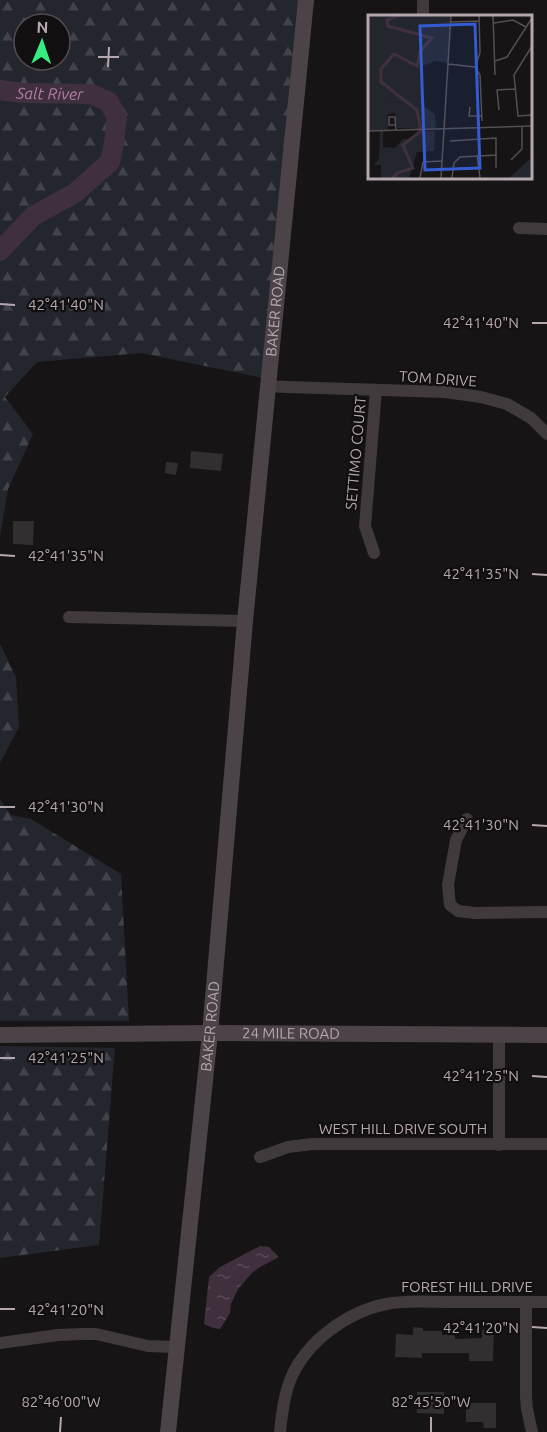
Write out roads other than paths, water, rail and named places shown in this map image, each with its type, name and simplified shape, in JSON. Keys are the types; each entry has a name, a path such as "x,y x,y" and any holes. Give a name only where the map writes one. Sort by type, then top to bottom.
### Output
{"street":[{"name":"BAKER ROAD","path":"168,1432 210,1033 245,621 306,0"},
{"path":"519,228 547,229"},
{"name":"TOM DRIVE","path":"267,386 445,392 481,397 507,404 545,426"},
{"name":"SETTIMO COURT","path":"374,553 365,526 376,390"},
{"path":"69,617 245,621"},
{"path":"467,819 456,840 448,885 450,905 459,911 475,913 547,912"},
{"name":"24 MILE ROAD","path":"0,1035 210,1033 547,1035"},
{"path":"499,1035 499,1145"},
{"name":"WEST HILL DRIVE SOUTH","path":"260,1156 300,1144 547,1144"},
{"name":"FOREST HILL DRIVE","path":"280,1432 288,1387 297,1367 314,1343 346,1320 378,1306 398,1302 547,1302"},
{"path":"526,1302 526,1397 532,1432"},
{"path":"0,1343 58,1335 96,1334 141,1345 176,1347"}],"water":[{"path":"260,1246 269,1247 279,1257 252,1273 238,1289 231,1304 230,1313 220,1329 204,1324 209,1277 220,1267"}],"waterway":[{"name":"Salt River","path":"0,90 22,93 91,94 109,102 117,118 110,162 75,193 33,216 0,251"}]}
